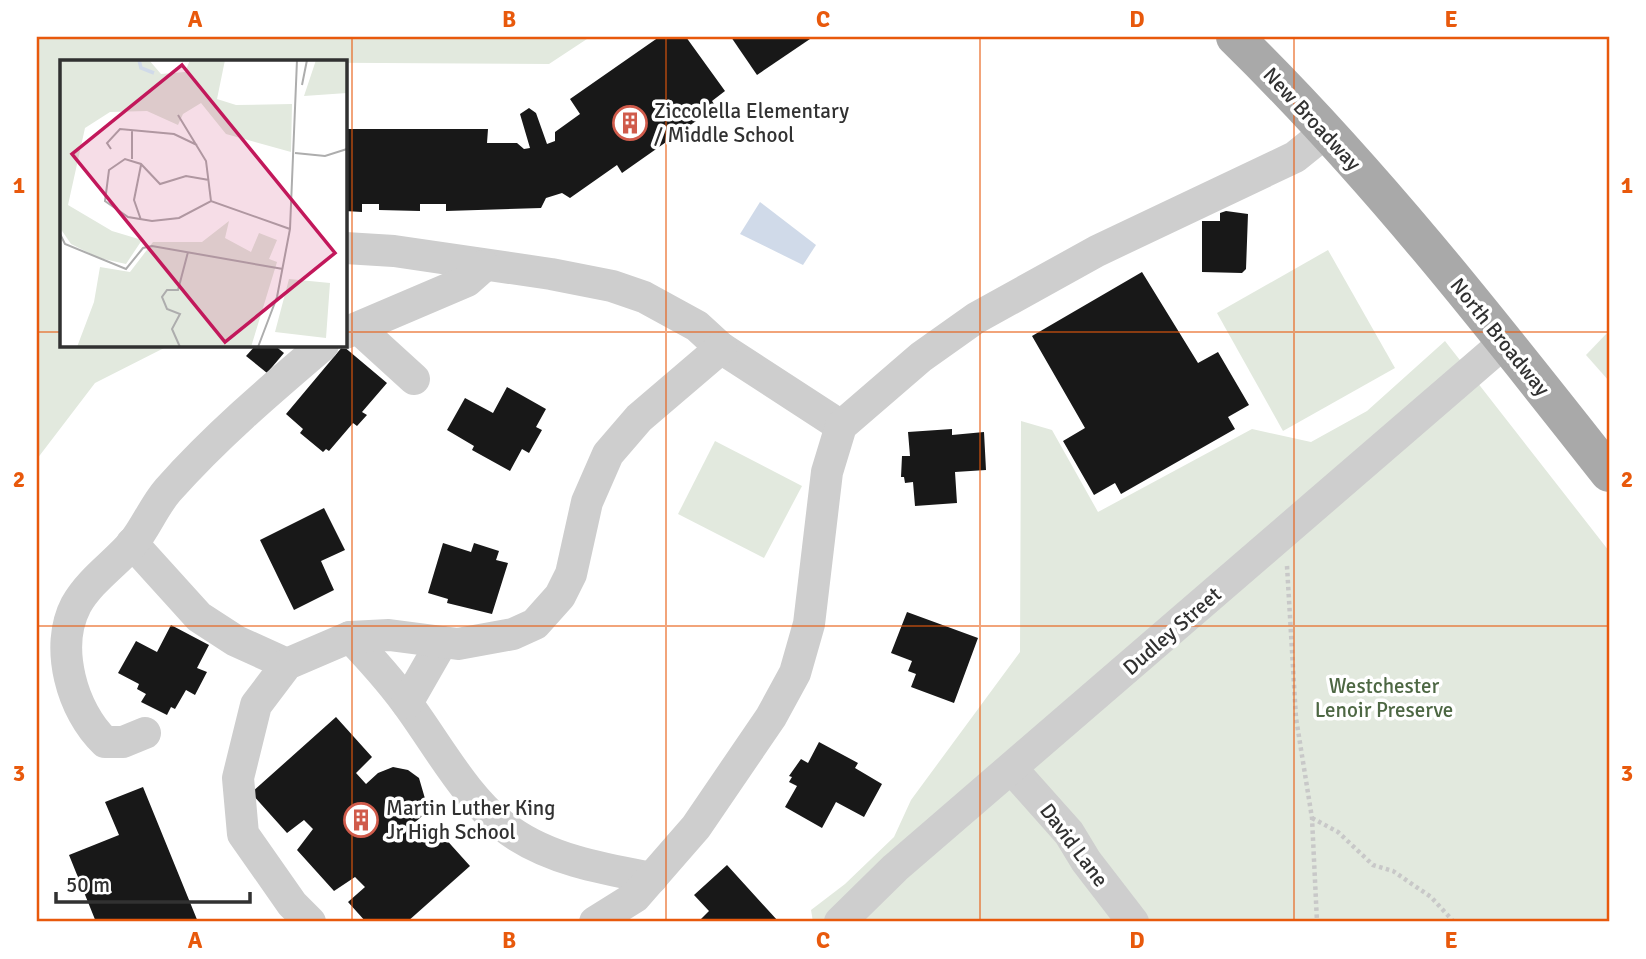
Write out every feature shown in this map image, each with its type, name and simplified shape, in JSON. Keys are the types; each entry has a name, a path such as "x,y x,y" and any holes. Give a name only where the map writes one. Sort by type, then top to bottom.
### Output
{"main road":[{"name":"New Broadway","path":"1235,37 1326,132 1387,203"},
{"name":"North Broadway","path":"1387,203 1506,341 1609,473"}],"street":[{"path":"595,922 635,897 696,827 771,717 795,673 809,624 827,472 841,426 921,357 976,318 1097,251 1295,156 1326,132"},
{"path":"346,248 394,251 612,286 673,310 721,348 841,426"},
{"path":"414,379 351,330 467,281 484,266"},
{"name":"Dudley Street","path":"840,922 895,868 1506,341"},
{"path":"145,733 123,742 105,742 92,730 74,688 64,646 75,606 103,569 132,543 166,492 247,410 322,346"},
{"path":"310,922 292,904 243,834 238,778 256,705 287,664 350,637 389,635 458,643 513,634 535,624 550,610 571,574 587,502 608,454 639,418 721,348"},
{"path":"132,543 199,617 236,641 287,664"},
{"path":"350,637 407,704 483,806 510,831 543,849 581,863 652,878"},
{"path":"407,704 442,642"},
{"name":"David Lane","path":"1012,769 1069,833 1086,861 1133,922"}],"path":[{"path":"1281,534 1289,571 1296,718 1312,818 1317,922"},
{"path":"1312,818 1338,832 1373,864 1393,871 1431,897 1454,922"}],"green space":[{"path":"37,37 590,37 549,64 346,63 346,60 60,60 60,346 168,346 95,383 37,459"},
{"path":"1328,250 1395,368 1283,431 1217,313"},
{"path":"1609,331 1609,381 1586,355"},
{"name":"Westchester Lenoir Preserve","path":"1445,341 1609,551 1609,922 813,922 811,910 845,884 894,837 911,800 1020,652 1021,421 1052,430 1098,512 1252,429 1311,442 1367,411"},
{"path":"715,441 802,486 764,558 678,514"}],"water":[{"path":"760,202 816,245 803,265 740,234"}],"building":[{"name":"Ziccolella Elementary / Middle School","path":"659,37 686,37 725,91 712,101 716,107 622,173 617,165 570,198 562,193 546,198 541,208 446,211 446,204 420,204 420,211 379,210 379,204 362,204 362,212 346,211 346,129 488,129 487,143 517,143 524,149 530,148 520,114 529,108 536,113 547,144 555,141 555,132 580,114 570,99"},
{"path":"731,37 808,37 810,39 757,75"},
{"path":"1226,211 1248,214 1246,269 1242,273 1202,272 1202,221 1220,221 1220,213"},
{"path":"1142,272 1198,363 1218,352 1249,405 1228,417 1235,429 1121,494 1115,483 1094,495 1063,441 1085,428 1032,336"},
{"path":"255,346 275,346 284,353 267,373 246,356"},
{"path":"343,346 387,383 362,412 367,415 357,426 353,423 329,451 326,449 323,452 300,433 303,429 286,414"},
{"path":"507,387 546,409 536,427 542,430 529,453 522,449 510,471 472,450 474,446 447,430 465,398 493,413"},
{"path":"952,429 952,435 984,432 986,470 955,472 957,503 915,506 913,482 905,483 904,477 901,477 902,456 910,456 908,432"},
{"path":"324,508 345,550 321,561 334,590 294,610 260,540"},
{"path":"443,543 471,552 474,543 499,551 496,560 508,563 492,614 447,603 448,599 428,593"},
{"path":"907,612 978,638 954,703 911,687 916,674 908,671 912,661 891,653"},
{"path":"171,625 209,645 197,668 207,672 195,695 186,690 175,709 171,707 167,715 141,702 146,694 137,689 139,684 118,673 136,641 157,652"},
{"name":"Martin Luther King Jr High School","path":"336,717 372,757 356,773 366,784 378,773 393,767 408,770 419,778 426,802 422,816 407,830 418,842 434,826 470,866 407,922 366,922 348,902 365,887 355,877 334,891 297,850 313,829 304,820 287,833 251,793"},
{"path":"819,742 858,763 855,768 882,784 864,817 836,802 822,828 785,807 797,786 789,782 792,777 789,776 801,759 808,763"},
{"path":"143,787 198,922 96,922 69,855 119,835 105,802"},
{"path":"727,865 777,922 704,922 701,919 709,911 694,895"}],"place":[{"name":"Ziccolella Elementary / Middle School","path":"630,123"},
{"name":"Martin Luther King Jr High School","path":"361,820"}]}
